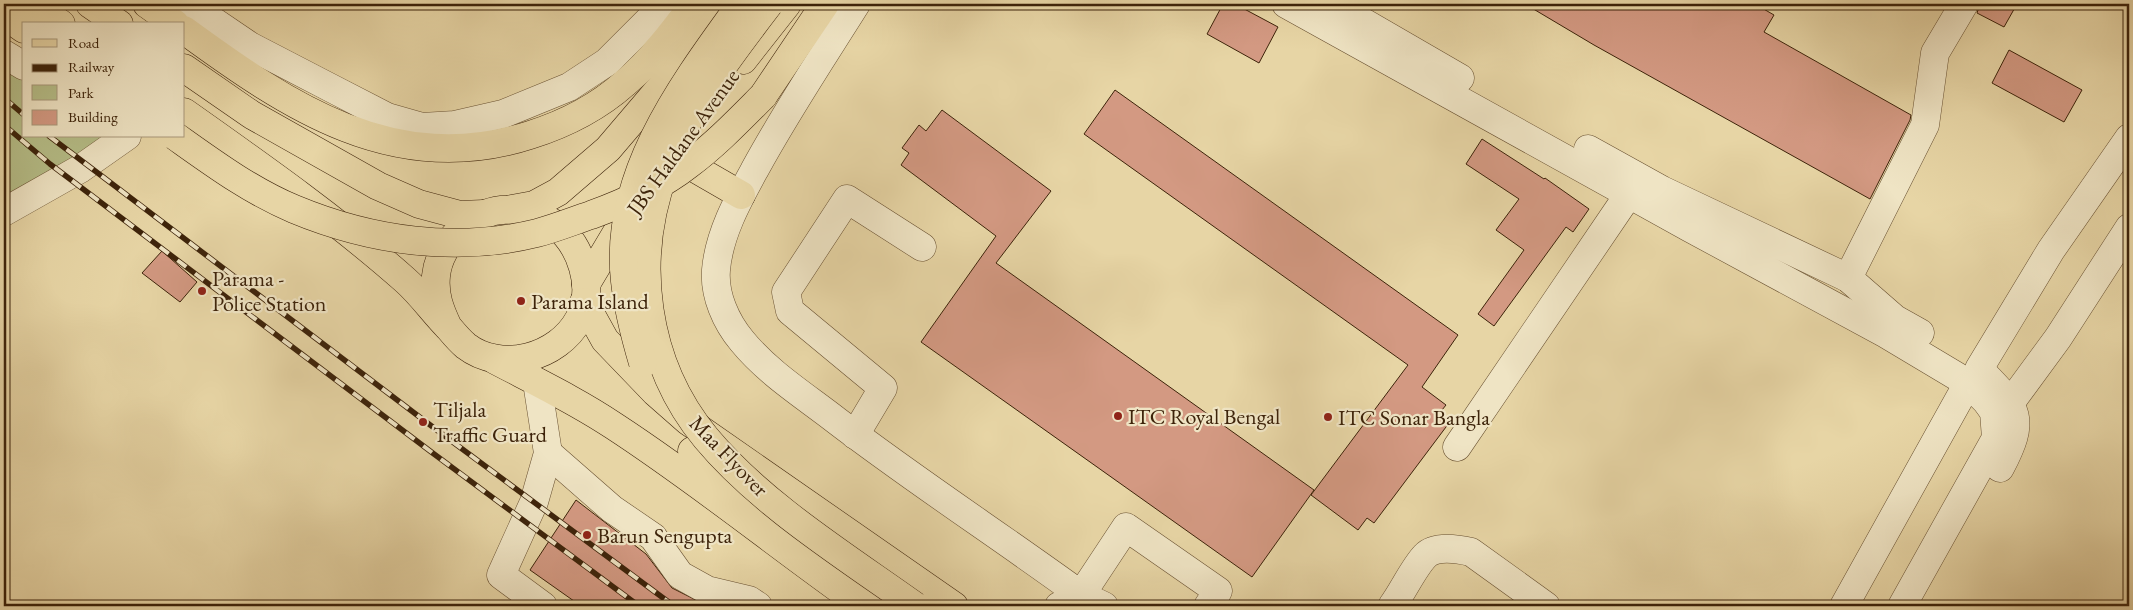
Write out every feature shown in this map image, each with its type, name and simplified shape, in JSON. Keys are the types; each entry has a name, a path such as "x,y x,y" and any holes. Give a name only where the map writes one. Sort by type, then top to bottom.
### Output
{"main road":[{"path":"33,4 58,22"},
{"path":"90,4 116,22"},
{"path":"147,4 172,22"},
{"path":"185,31 269,90 305,110 352,131 388,141 444,150 482,147 518,139 576,118 625,84 647,62 694,4"},
{"path":"185,69 252,115 378,186 418,204 460,215 496,212 534,205 558,192 608,149 666,80 723,4"},
{"name":"Maa Flyover","path":"741,4 672,104 650,144 630,204 625,238 624,280 631,320 643,365 670,416 692,451 739,500 890,606"},
{"name":"Maa Flyover","path":"769,4 730,55 701,99 665,170 655,207 649,240 647,267 647,293 654,340 664,371 682,405 706,438 725,458 751,484 788,514 915,606"},
{"name":"JBS Haldane Avenue","path":"585,294 631,208 670,154 787,4"},
{"path":"178,138 225,172 285,205 357,231 387,237 464,244 538,233 612,207 669,178 688,166 728,132 763,96 825,4"},
{"path":"4,14 22,28"},
{"path":"185,113 293,190 406,281 466,346 537,382 613,425 863,606"},
{"path":"670,154 741,195"},
{"path":"448,327 437,302 436,276 444,249 461,228 496,212 532,213 553,223 570,240 582,261 585,294 605,340 655,392 688,421 954,606"},
{"path":"491,358 518,360 544,353 565,336 579,319 585,294"}],"street":[{"path":"188,4 250,46 387,116 422,127 455,125 503,114 569,87 607,62 665,4"},
{"path":"856,4 780,124 741,195 719,246 716,272 718,296 728,321 742,341 776,375 1081,603 1126,528 1218,591 1208,606"},
{"path":"1286,4 1325,10 1470,84 1886,334 1974,376"},
{"path":"1848,278 1925,126 1935,53 1964,4"},
{"path":"1325,10 1462,100 1629,194 1657,198 1848,278 1895,318 1974,376 2002,407 2016,426 2013,444 1922,606"},
{"path":"4,54 22,65"},
{"path":"4,212 80,169 124,138"},
{"path":"1844,606 1974,376 2051,250 2129,138"},
{"path":"1457,447 1629,194"},
{"path":"855,434 883,388 790,311 786,292 847,199 922,246"},
{"path":"1902,606 1996,438 2002,407 2058,338 2126,240"},
{"path":"537,382 548,453 534,502 501,575 543,606"},
{"path":"548,453 612,509 653,537 680,575 707,590 749,600 758,606"},
{"path":"1392,606 1425,555 1435,551 1456,549 1471,552 1546,606"}],"green space":[{"path":"4,59 22,70 22,138 108,138 109,143 4,198"}],"building":[{"path":"1223,4 1235,4 1278,27 1259,63 1207,34"},
{"path":"1525,4 1755,4 1774,15 1764,32 1911,115 1910,120 1870,199 1594,45"},
{"path":"1980,4 2017,4 2004,27 1977,13"},
{"path":"2009,50 2082,90 2064,122 1992,83"},
{"path":"1115,90 1458,335 1422,387 1446,405 1438,415 1449,423 1374,523 1367,518 1358,530 1311,495 1408,365 1084,134"},
{"name":"ITC Royal Bengal","path":"942,110 1051,191 996,263 1314,490 1252,577 921,342 996,236 901,165 909,153 902,148 919,125 926,131"},
{"path":"1482,139 1545,178 1589,209 1573,232 1566,227 1494,326 1478,314 1524,250 1496,230 1519,199 1466,164"},
{"path":"162,251 197,282 180,302 142,273"},
{"name":"Barun Sengupta","path":"576,500 646,554 672,588 708,606 581,606 530,570"}],"railway":[{"path":"4,98 22,113"},
{"path":"4,125 50,164 639,606"},
{"path":"52,138 446,437 674,606"}],"place":[{"name":"Parama - Police Station","path":"202,291"},
{"name":"Parama Island","path":"521,301"},
{"name":"ITC Royal Bengal","path":"1118,416"},
{"name":"ITC Sonar Bangla","path":"1328,417"},
{"name":"Tiljala Traffic Guard","path":"423,422"},
{"name":"Barun Sengupta","path":"587,535"}]}
